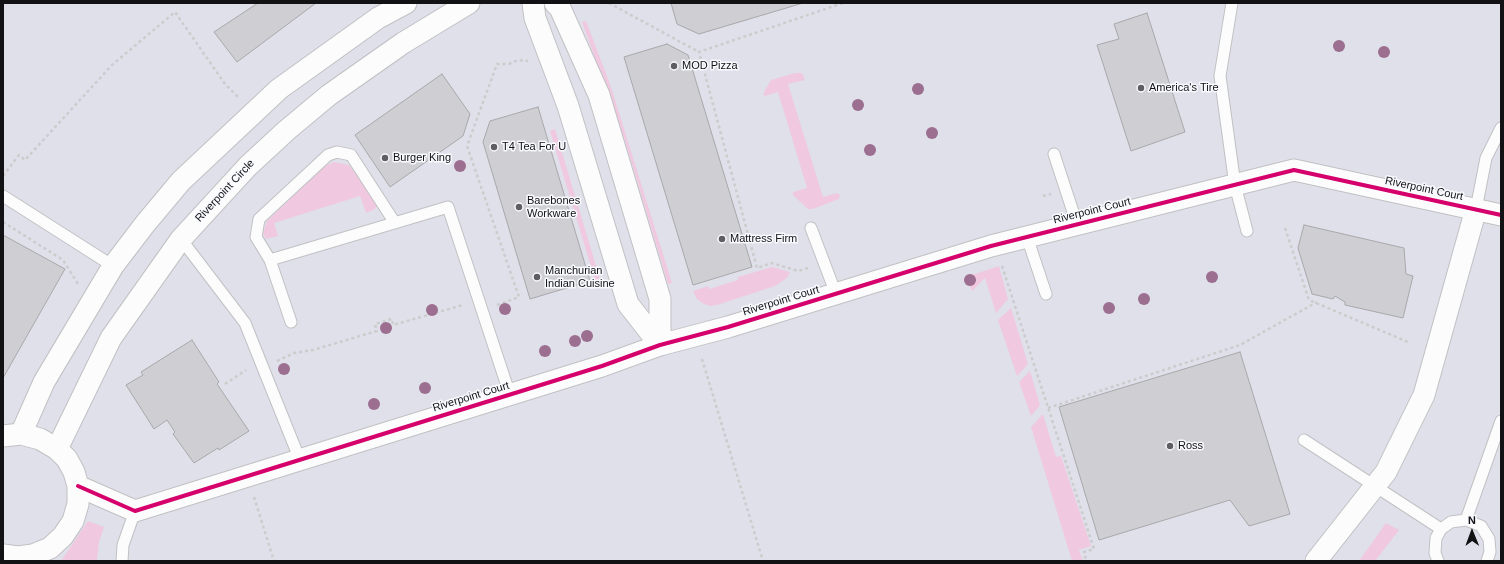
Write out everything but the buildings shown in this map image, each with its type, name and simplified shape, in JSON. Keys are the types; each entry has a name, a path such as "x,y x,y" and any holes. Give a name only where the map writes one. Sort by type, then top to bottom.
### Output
{"street":[{"path":"3,555 34,558 50,548 63,536 70,526 78,504 78,486 74,472 67,459 57,449 40,439 12,435 113,266 145,224 181,181 279,89 378,18 406,3"},
{"name":"Riverpoint Circle","path":"57,449 111,338 181,239 248,166 329,95 403,43 469,3"},
{"path":"533,3 535,18 568,106 628,304 660,346"},
{"path":"555,3 560,8 599,95 660,299 660,346"},
{"name":"Riverpoint Court","path":"135,511 510,395 660,346 728,327 991,246 1294,170 1501,215"},
{"path":"1316,561 1386,472 1424,395 1476,209"},
{"path":"78,486 135,511"}],"lane":[{"path":"1232,3 1220,76 1235,185 1247,230"},
{"path":"1476,209 1486,158 1501,128"},
{"path":"291,322 270,260 256,237 259,219 328,155 337,152 351,155 395,223"},
{"path":"1054,154 1077,224"},
{"path":"3,196 113,266"},
{"path":"270,260 448,208 510,395"},
{"path":"811,228 836,294"},
{"path":"1027,237 1046,294"},
{"path":"181,239 245,323 300,460"},
{"path":"1466,520 1501,421"},
{"path":"1304,440 1441,529"},
{"path":"122,561 123,545 135,511"},
{"path":"1438,561 1435,553 1436,538 1441,529 1451,522 1466,520 1481,526 1489,539 1490,552 1487,561"}],"path":[{"path":"609,3 699,52 757,268 772,263 798,271"},
{"path":"699,52 842,3"},
{"path":"3,176 18,155 25,160 112,65 175,12 225,84 242,101"},
{"path":"225,384 246,370 274,362 294,353 313,350 377,331 375,324 392,319 394,325 463,305 467,315 519,297 467,146 497,64 509,64 518,60 533,62"},
{"path":"3,222 63,260 81,289"},
{"path":"1285,228 1309,300 1317,302 1408,342"},
{"path":"1002,266 1094,549 1084,552 1086,561"},
{"path":"1048,408 1240,345 1317,302"},
{"path":"702,359 763,561"},
{"path":"253,492 274,561"}],"shaded area":[{"path":"3,3 1501,3 1501,561 3,561"},
{"path":"586,21 611,87 672,283 668,284 626,144 582,22"},
{"path":"795,73 802,73 805,80 788,84 823,197 837,193 840,195 839,199 813,209 808,209 793,195 793,192 807,188 778,92 765,96 763,94 771,80"},
{"path":"555,129 600,279 595,280 550,131"},
{"path":"334,162 349,165 378,204 375,209 366,213 360,196 274,223 278,236 266,239 263,233 267,221 325,166"},
{"path":"999,266 1008,299 996,313 985,278 972,291 966,277"},
{"path":"772,267 790,272 787,278 775,286 717,305 710,306 704,304 697,299 693,291 708,286 709,289 738,280 738,277"},
{"path":"1011,308 1028,364 1017,376 998,320"},
{"path":"1030,371 1040,405 1031,416 1019,382"},
{"path":"1043,414 1056,457 1061,456 1091,546 1079,550 1083,561 1072,561 1031,427"},
{"path":"88,521 104,527 99,542 97,561 61,561"},
{"path":"1386,523 1399,530 1375,561 1359,561"}],"cycle path":[{"path":"78,486 135,511 602,366 660,345 728,327 991,246 1294,170 1501,215"}],"place":[{"name":"MOD Pizza","path":"674,66"},
{"name":"America's Tire","path":"1141,88"},
{"name":"T4 Tea For U","path":"494,147"},
{"name":"Burger King","path":"385,158"},
{"name":"Barebones Workware","path":"519,207"},
{"name":"Mattress Firm","path":"722,239"},
{"name":"Manchurian Indian Cuisine","path":"537,277"},
{"name":"Ross","path":"1170,446"}]}
